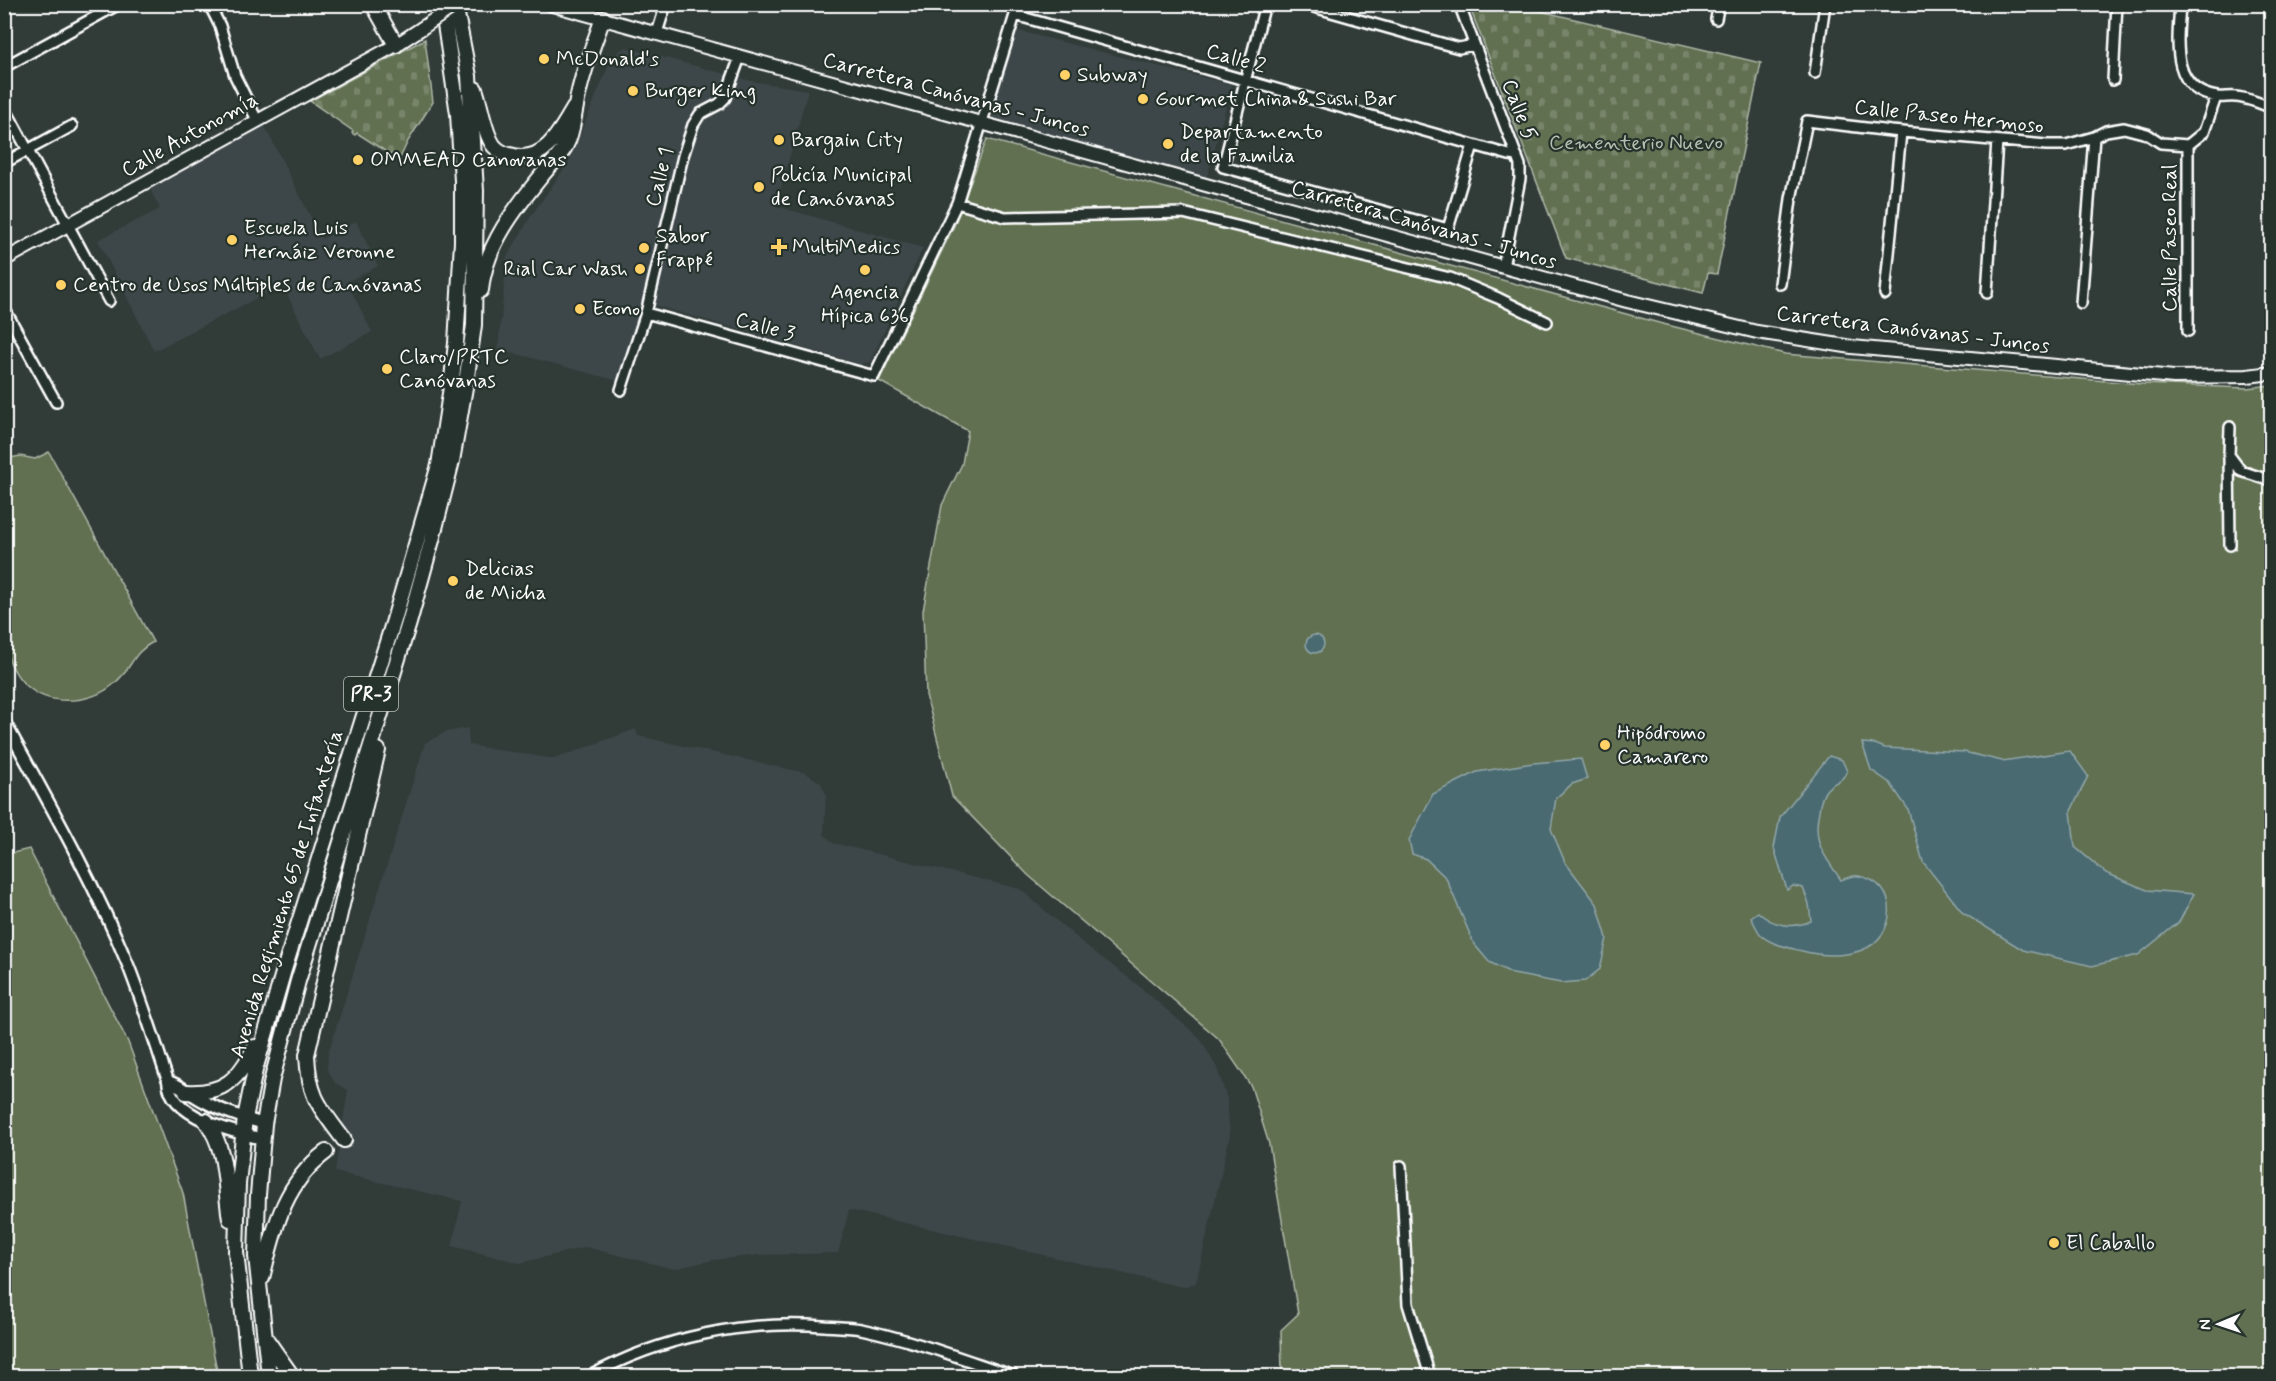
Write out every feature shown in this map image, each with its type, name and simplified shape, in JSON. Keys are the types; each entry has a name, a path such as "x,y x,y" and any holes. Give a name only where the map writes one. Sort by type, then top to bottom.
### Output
{"main road":[{"path":"373,4 396,45 456,4"},
{"name":"Avenida Regimiento 65 de Infantería","path":"250,1377 236,1252 238,1184 245,1118 255,1070 394,620 439,465 456,343 462,221 458,114 442,4"},
{"name":"Avenida Regimiento 65 de Infantería","path":"269,1377 256,1256 264,1124 272,1080 298,981 426,561 450,470 474,325 476,192 469,76 456,4"},
{"name":"Carretera Canóvanas - Juncos","path":"549,4 1627,301 1757,332 1852,347 2174,377 2247,376 2271,373"},
{"path":"469,76 495,147 505,154 530,158 557,136 575,106 603,18"},
{"name":"Calle Autonomía","path":"4,260 396,45"},
{"path":"474,325 480,311 486,267 498,236 528,191 564,149 574,128 575,106"},
{"path":"344,1140 315,1099 308,1077 307,1055 380,742 389,688"},
{"path":"186,1092 202,1093 217,1090 231,1082 246,1065 272,1013"},
{"path":"206,1121 216,1135 222,1152 236,1252"},
{"path":"259,1289 275,1227 287,1198 301,1174 326,1152"},
{"path":"263,1335 292,1377"}],"street":[{"path":"4,67 119,4"},
{"path":"210,4 220,26 235,76 257,120"},
{"path":"657,33 666,4"},
{"path":"1022,4 1015,15 957,203 1005,218 1173,212 1195,215 1450,278 1547,322"},
{"path":"1265,4 1223,167 1449,229 1473,145"},
{"path":"1303,4 1460,48 1474,45"},
{"name":"Calle 5","path":"1459,4 1520,165 1520,179 1503,267"},
{"path":"1716,19 1719,4"},
{"path":"1815,73 1825,4"},
{"path":"2113,80 2117,4"},
{"path":"2180,4 2177,49 2181,70 2194,88 2216,97 2238,97 2271,108"},
{"name":"Calle 2","path":"1015,15 1517,156"},
{"name":"Calle 1","path":"621,390 646,313 683,156 693,125 700,114 719,104 725,98 740,57"},
{"path":"2188,145 2204,132 2216,97"},
{"path":"4,106 109,301"},
{"name":"Calle Paseo Hermoso","path":"1780,284 1791,199 1807,121 1997,141 2066,145 2106,131 2124,128 2147,134 2161,143 2188,145"},
{"path":"4,163 72,126"},
{"path":"1886,294 1900,132"},
{"path":"2081,303 2094,137"},
{"path":"1987,293 1997,141"},
{"name":"Calle Paseo Real","path":"2188,145 2188,331"},
{"name":"Calle 3","path":"646,313 874,376 957,203"},
{"path":"4,308 56,402"},
{"path":"2230,427 2230,545"},
{"path":"2229,455 2241,471 2271,481"},
{"path":"4,721 76,854 115,935 141,999 168,1081 168,1092 174,1101 206,1121 263,1139"},
{"path":"168,1081 177,1084 206,1103 264,1124"},
{"path":"1401,1166 1408,1304 1430,1377"},
{"path":"590,1377 658,1346 702,1333 790,1323 858,1329 909,1341 1014,1377"}],"shaded area":[{"path":"1015,30 1232,85 1207,177 998,123 992,115"},
{"path":"625,47 751,81 808,90 776,206 923,248 870,362 860,364 654,305 630,384 498,349 507,257 533,213 569,162 612,57"},
{"name":"Escuela Luis Hernáiz Veronne","path":"262,121 322,239 356,221 378,266 347,282 372,332 320,359 282,285 154,351 98,240 160,209 146,181"},
{"path":"468,728 469,745 554,759 636,729 638,736 806,773 820,782 826,794 824,834 833,843 1020,889 1200,1038 1217,1068 1227,1099 1230,1135 1196,1283 1182,1287 849,1210 838,1253 759,1255 713,1260 674,1269 586,1247 520,1263 452,1246 462,1201 335,1172 348,1090 335,1083 327,1069 328,1054 425,743 446,732"}],"green space":[{"name":"Cementerio Nuevo","path":"1472,5 1515,5 1761,63 1717,274 1708,273 1703,293 1566,258 1472,13"},
{"path":"425,39 433,102 408,141 399,160 357,133 355,135 353,131 310,101"},
{"name":"Hipódromo Camarero","path":"987,139 1659,323 1785,354 2142,384 2247,388 2271,385 2271,1376 1282,1376 1281,1330 1298,1314 1269,1144 1251,1086 1219,1039 1028,875 952,796 926,695 923,611 942,505 962,464 968,431 879,381 954,226"},
{"path":"49,452 153,642 141,651 122,676 107,689 96,695 72,700 48,698 27,686 17,674 5,651 5,459 20,456 35,459"},
{"path":"29,849 128,1042 183,1193 218,1376 5,1376 4,855"}],"water":[{"path":"1315,635 1321,638 1324,644 1321,650 1315,653 1309,650 1306,644 1309,638"},
{"path":"1862,743 1885,748 1964,752 2002,761 2070,751 2088,776 2071,811 2075,847 2106,873 2147,890 2194,894 2179,922 2138,955 2092,966 2023,950 1963,913 1923,862 1908,809 1890,783 1871,770"},
{"path":"1829,756 1842,760 1847,771 1843,778 1830,786 1824,794 1817,822 1821,848 1841,880 1859,876 1873,881 1882,889 1888,900 1889,912 1882,934 1873,944 1848,954 1825,955 1809,953 1767,940 1756,928 1751,917 1758,912 1783,925 1797,925 1811,921 1809,904 1803,888 1793,886 1787,890 1774,848 1780,817"},
{"path":"1581,759 1587,779 1572,784 1556,798 1551,829 1565,862 1597,904 1607,938 1600,969 1585,981 1561,983 1513,974 1489,962 1474,944 1446,878 1426,859 1412,854 1409,840 1433,794 1477,772 1533,763"}],"place":[{"name":"McDonald's","path":"544,59"},
{"name":"Subway","path":"1065,75"},
{"name":"Burger King","path":"633,91"},
{"name":"Gourmet China & Sushi Bar","path":"1143,99"},
{"name":"Bargain City","path":"779,140"},
{"name":"Departamento de la Familia","path":"1168,144"},
{"name":"OMMEAD Canovanas","path":"358,160"},
{"name":"Policía Municipal de Canóvanas","path":"759,187"},
{"name":"Escuela Luis Hernáiz Veronne","path":"232,240"},
{"name":"MultiMedics","path":"779,247"},
{"name":"Sabor Frappé","path":"644,248"},
{"name":"Rial Car Wash","path":"640,269"},
{"name":"Agencia Hípica 636","path":"865,270"},
{"name":"Centro de Usos Múltiples de Canóvanas","path":"61,285"},
{"name":"Econo","path":"580,309"},
{"name":"Claro/PRTC Canóvanas","path":"387,369"},
{"name":"Delicias de Micha","path":"453,581"},
{"name":"Hipódromo Camarero","path":"1605,745"},
{"name":"El Caballo","path":"2054,1243"}]}
